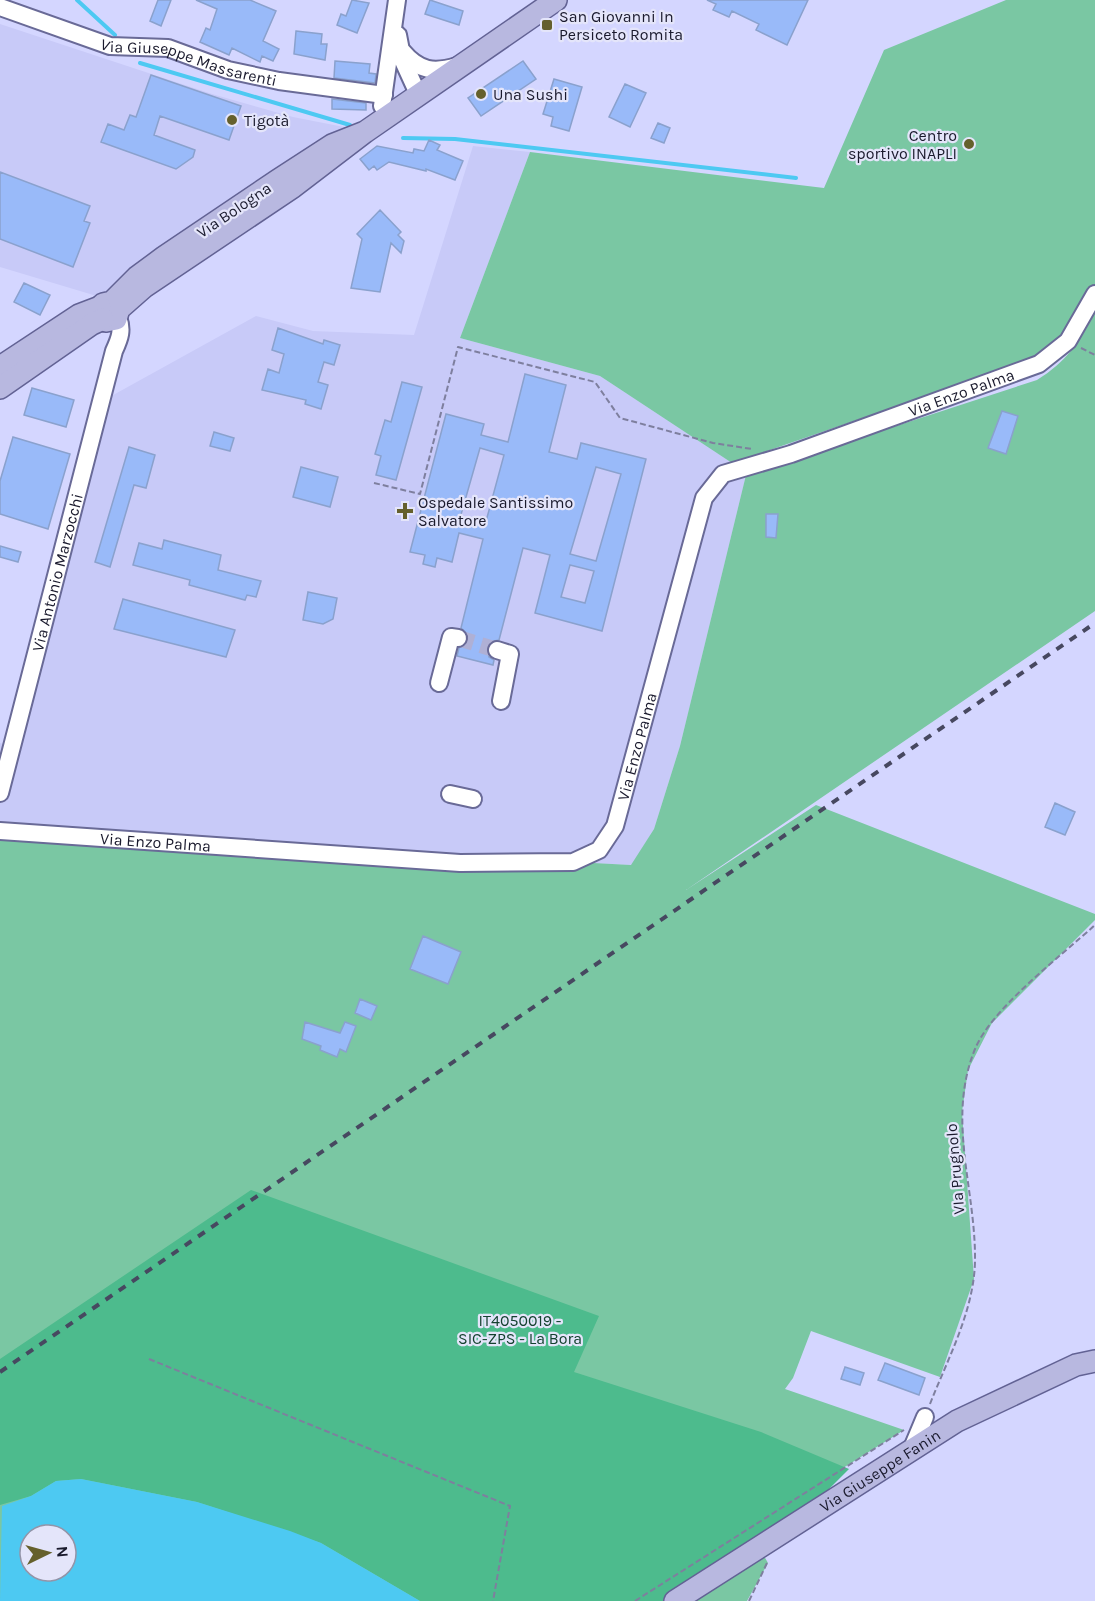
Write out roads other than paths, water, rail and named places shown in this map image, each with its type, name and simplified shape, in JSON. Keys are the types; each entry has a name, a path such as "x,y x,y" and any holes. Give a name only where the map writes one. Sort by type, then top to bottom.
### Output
{"main road":[{"name":"Via Bologna","path":"0,388 275,199 373,127 556,0"},
{"name":"Via Bologna","path":"0,368 79,315 110,312 137,277 332,145 373,127"},
{"name":"Via Giuseppe Fanin","path":"675,1601 957,1421 1076,1365 1095,1361"}],"street":[{"path":"396,6 399,49 413,100"},
{"path":"373,127 384,95 396,6"},
{"name":"Via Giuseppe Massarenti","path":"0,7 110,46 168,48 228,70 279,81 384,95"},
{"path":"399,49 411,62 427,70 461,65"},
{"path":"386,77 413,100"},
{"path":"307,161 330,159"},
{"path":"227,215 235,215 262,199 275,199"},
{"name":"Via Enzo Palma","path":"0,831 460,863 573,862 599,850 615,826 704,498 723,474 791,454 1039,364 1068,341 1095,294"},
{"name":"Via Antonio Marzocchi","path":"0,793 114,351 120,337 121,327 110,312"},
{"path":"439,682 451,637 458,639"},
{"path":"497,650 510,654 501,701"},
{"path":"450,794 474,799"},
{"path":"912,1448 925,1417"}],"waterway":[{"path":"77,0 115,35"},
{"path":"140,63 350,125"},
{"path":"403,138 455,139 796,178"}],"tunnel":[{"path":"458,638 497,650"}],"railway":[{"path":"0,1372 1095,623"}],"place":[{"name":"San Giovanni In Persiceto Romita","path":"547,25"},
{"name":"Una Sushi","path":"481,94"},
{"name":"Tigotà","path":"232,120"},
{"name":"Centro sportivo INAPLI","path":"969,144"},
{"name":"Ospedale Santissimo Salvatore","path":"405,511"}],"park label":[{"name":"IT4050019 - SIC-ZPS - La Bora","path":"520,1329"}]}
